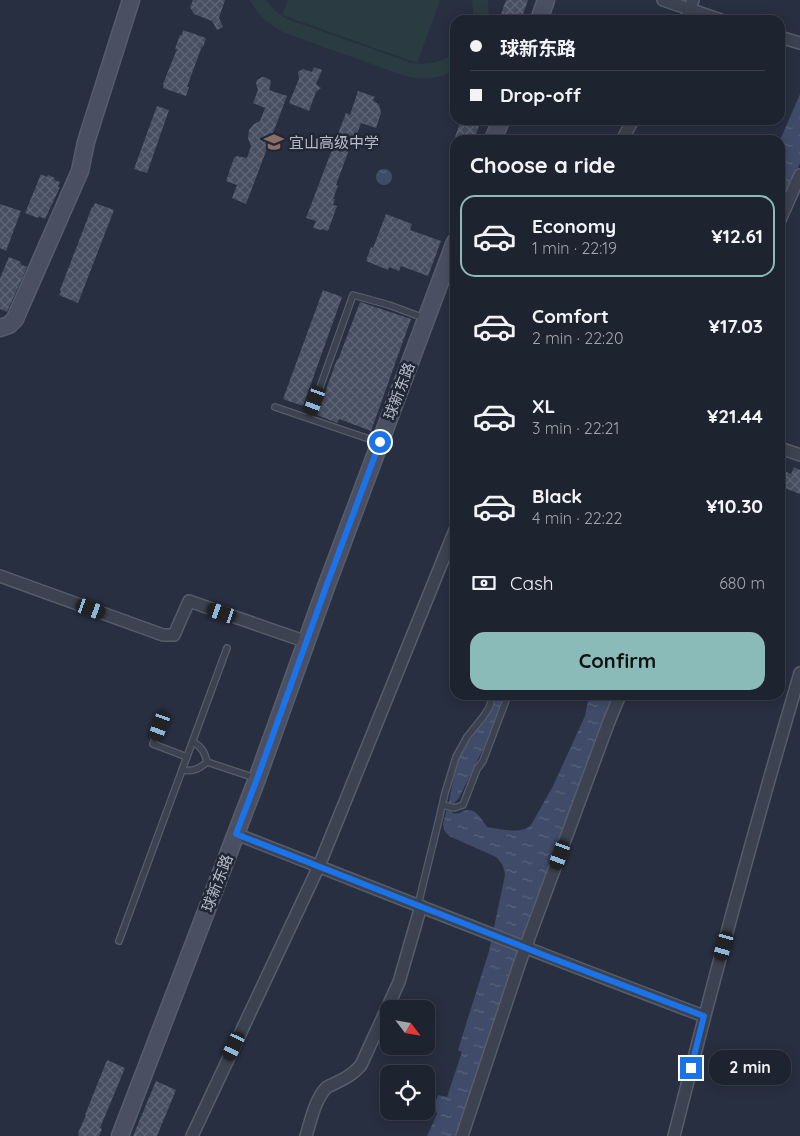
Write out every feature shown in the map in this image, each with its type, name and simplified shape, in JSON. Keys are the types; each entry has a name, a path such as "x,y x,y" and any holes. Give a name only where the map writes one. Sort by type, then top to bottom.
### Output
{"street":[{"path":"0,328 9,325 15,319 80,171 86,142 130,0"},
{"path":"541,15 546,0"},
{"path":"663,0 706,15"},
{"path":"785,39 800,43"},
{"path":"785,209 800,175"},
{"name":"球新东路","path":"120,1136 257,779 326,587 450,255"},
{"path":"785,450 800,455"},
{"path":"192,1136 319,866 450,542"},
{"path":"0,576 163,635 174,635 188,601 307,642"},
{"path":"674,1136 704,1016 800,673"},
{"path":"462,1136 524,947 618,700"},
{"path":"236,834 704,1016"},
{"path":"306,1136 317,1102 324,1089 356,1071 360,1065 399,982 419,906"}],"lane":[{"path":"309,418 353,295 389,305 426,319"},
{"path":"275,407 380,442"},
{"path":"120,941 227,648"},
{"path":"419,906 445,806 450,774 456,757 467,737 489,708 491,700"},
{"path":"445,806 454,808 463,805 476,769 483,761 506,700"},
{"path":"160,726 153,744 187,757"},
{"path":"193,742 204,751 208,762"},
{"path":"208,762 257,779"},
{"path":"182,770 197,770 208,762"}],"shaded area":[{"path":"250,0 266,0 274,10 287,19 412,63 424,64 435,62 450,56 450,72 431,78 405,76 285,33 265,20"},
{"path":"288,0 440,0 417,63 282,15"},
{"path":"472,0 488,0 489,15 473,15"}],"water":[{"path":"800,94 800,163 785,197 785,135 782,135"},
{"path":"384,169 390,171 392,177 390,183 384,185 378,183 376,177 378,171"},
{"path":"494,700 502,700 487,741 459,798 455,802 452,813 457,814 471,810 478,814 487,827 516,831 531,825 553,786 585,716 588,700 613,700 528,928 521,941 457,1136 427,1136 437,1114 435,1103 438,1095 447,1097 462,1052 458,1050 489,951 505,875 500,861 496,857 449,836 444,830 443,824 459,755 467,739 484,721"}],"building":[{"path":"193,0 225,0 219,18 223,27 217,30 212,21 194,14 190,7"},
{"path":"506,0 528,0 523,15 501,15"},
{"path":"183,30 206,38 187,87 189,87 186,96 163,88"},
{"path":"314,67 322,70 316,84 321,88 316,92 309,111 289,103 299,79 298,72 303,69 312,72"},
{"path":"262,77 270,80 269,90 287,96 246,204 232,198 237,185 226,181 234,158 237,156 247,158 251,146 248,138 249,130 260,121 265,108 253,103 258,90 257,80"},
{"path":"358,91 375,97 373,100 379,105 381,113 376,128 361,123 356,137 354,136 336,185 338,186 333,199 335,199 333,205 337,206 328,231 313,228 316,221 306,218 346,113 350,115"},
{"path":"157,106 169,110 147,173 134,169"},
{"path":"459,125 479,125 476,135 456,135"},
{"path":"41,174 47,177 48,175 60,182 58,187 60,187 45,219 25,213"},
{"path":"95,203 114,210 78,303 59,295"},
{"path":"0,204 21,211 6,251 0,248"},
{"path":"386,214 412,224 410,230 441,241 428,276 401,266 399,271 389,267 388,270 366,261"},
{"path":"9,257 27,267 7,312 0,309 0,278"},
{"path":"323,290 342,297 303,406 283,399"},
{"path":"360,302 411,319 371,431 339,419 337,423 317,415"},
{"path":"794,467 800,470 800,494 785,488 785,471 791,474"},
{"path":"107,1060 125,1068 100,1128 102,1129 99,1136 78,1136 78,1133"},
{"path":"156,1081 176,1090 157,1136 133,1136"}],"place":[{"name":"宜山高级中学","path":"274,142"}],"route":[{"path":"380,442 236,834 704,1016 691,1068"}]}
